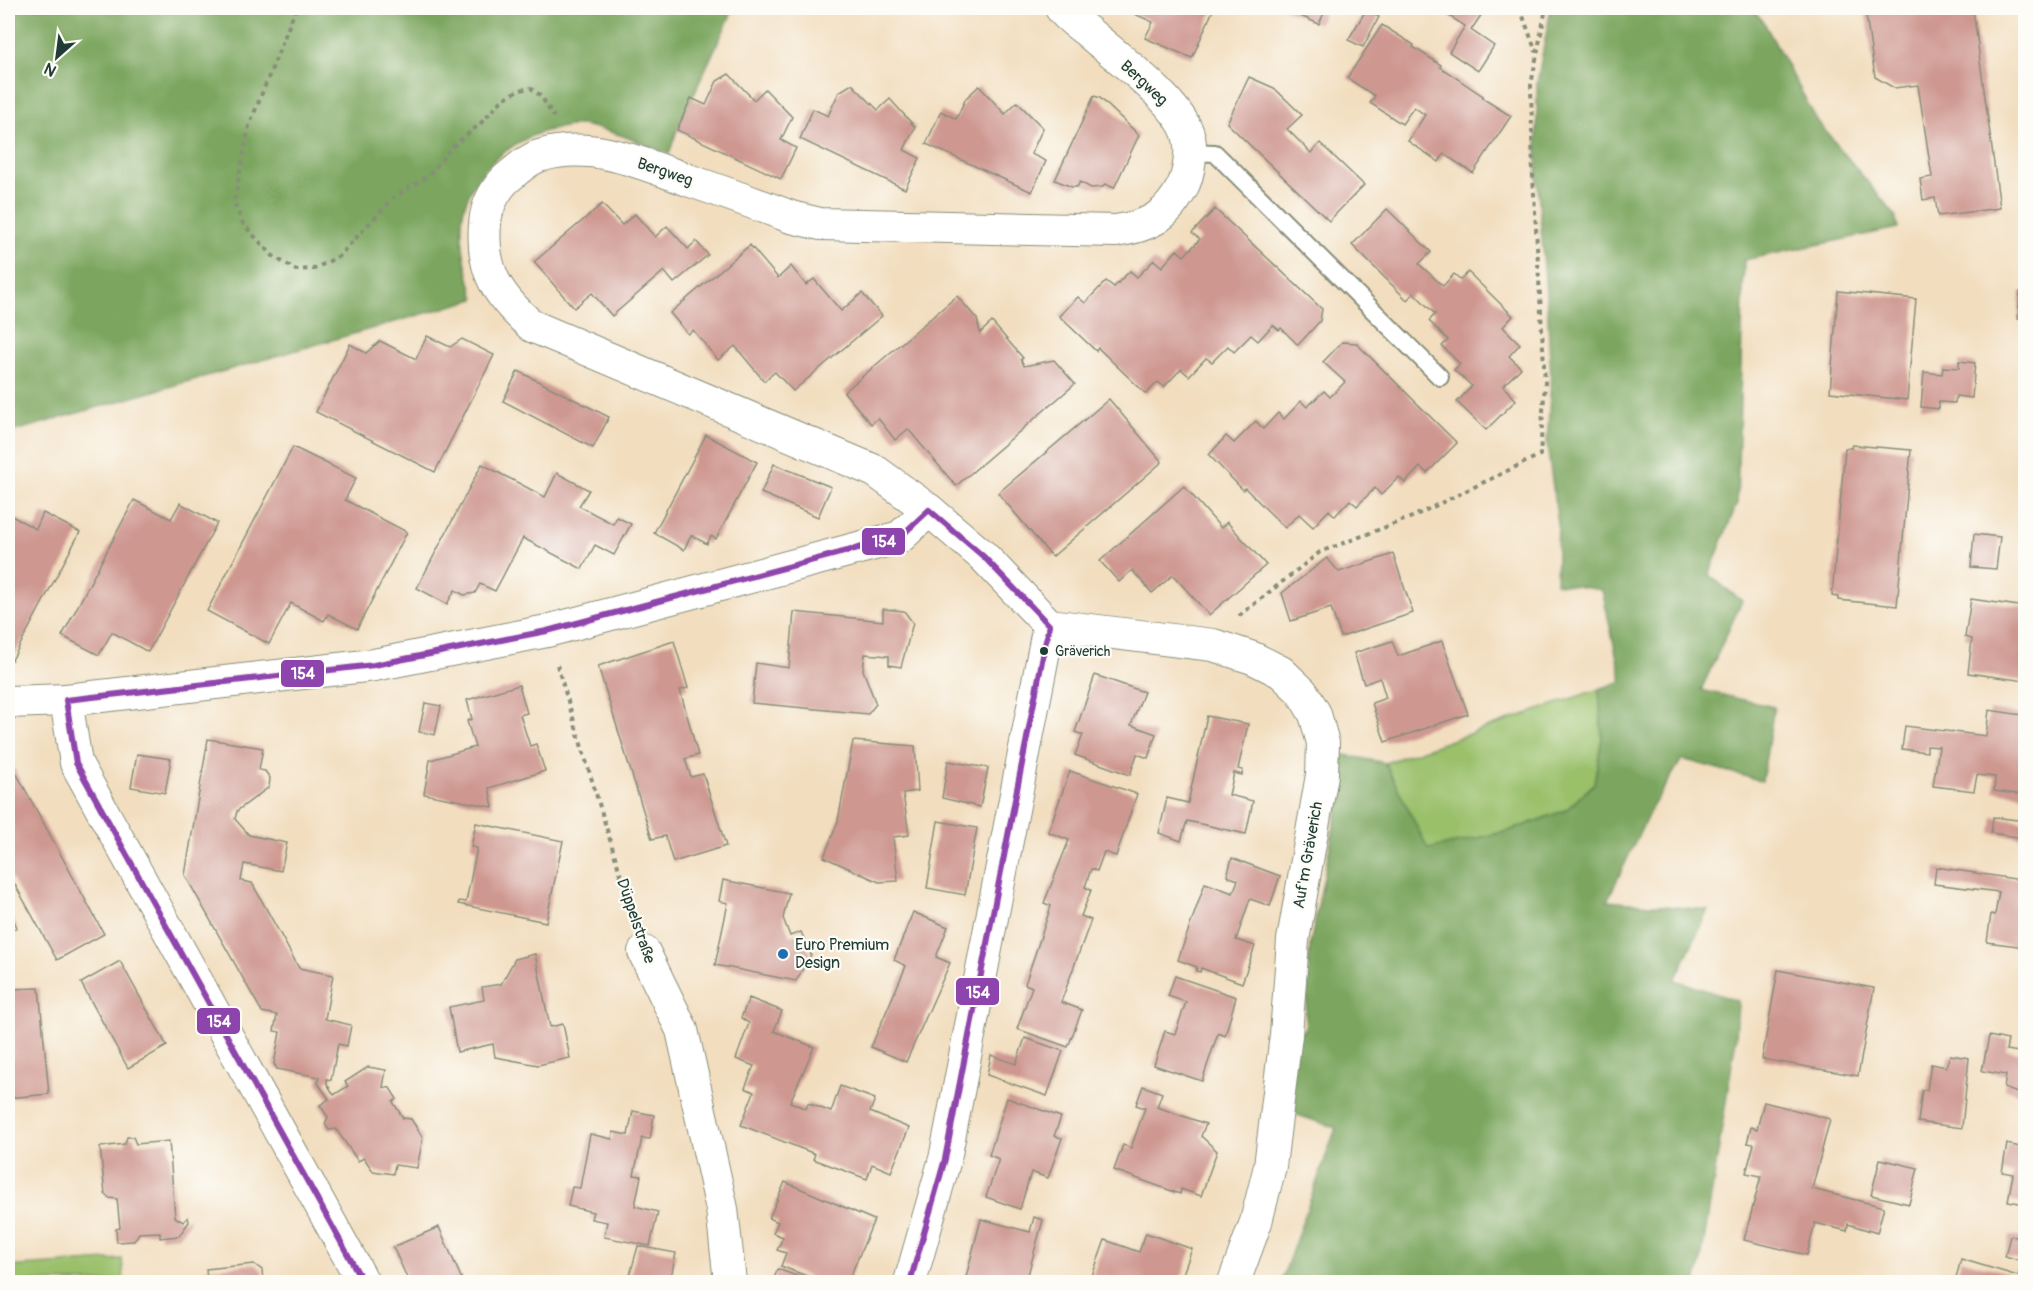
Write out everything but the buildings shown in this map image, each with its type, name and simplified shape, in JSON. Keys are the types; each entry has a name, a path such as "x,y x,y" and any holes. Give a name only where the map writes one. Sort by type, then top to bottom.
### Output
{"street":[{"name":"Bergweg","path":"1049,625 984,557 929,510 875,471 532,326 512,308 496,284 486,263 483,239 485,217 493,196 505,180 521,166 540,155 590,150 621,156 791,217 820,224 1116,231 1142,227 1162,214 1177,196 1187,177 1188,134 1177,115 1162,97 1060,8"},
{"path":"8,702 66,700 374,665 547,631 900,537 929,510"},
{"name":"Auf'm Gräverich","path":"1049,625 1213,645 1253,658 1281,672 1302,692 1316,714 1323,743 1322,775 1293,940 1286,1035 1270,1166 1256,1222 1234,1282"},
{"path":"910,1282 945,1159 1049,625"},
{"path":"66,700 76,763 363,1282"},
{"name":"Düppelstraße","path":"644,952 682,1029 722,1209 730,1282"}],"lane":[{"path":"1189,152 1215,153 1440,377"}],"path":[{"path":"296,8 249,126 234,202 243,224 273,256 296,270 314,269 339,255 394,197 428,176 453,146 480,124 503,99 519,90 531,88 541,96 554,118 565,151"},
{"path":"1520,8 1536,54"},
{"path":"1213,645 1223,628 1320,552 1412,517 1540,455 1545,382 1533,177 1531,85 1546,8"},
{"name":"Düppelstraße","path":"547,631 644,952"}],"green space":[{"path":"8,8 734,8 677,130 669,154 615,133 578,125 548,130 533,136 504,152 491,163 471,190 463,216 462,240 475,299 8,433"},
{"path":"1551,8 1751,8 1763,21 1818,122 1895,215 1898,228 1744,260 1737,503 1709,575 1742,601 1701,690 1774,707 1762,781 1682,759 1652,807 1607,901 1708,910 1675,980 1738,1001 1736,1038 1700,1267 1696,1282 1281,1282 1336,1128 1286,1111 1293,1031 1305,1031 1310,945 1336,817 1340,786 1339,754 1385,763 1428,849 1509,831 1566,810 1594,784 1602,738 1599,689 1622,681 1602,590 1556,583 1558,524 1547,444 1551,380 1537,175 1537,83"},
{"path":"1599,689 1602,738 1594,784 1566,810 1509,831 1428,850 1385,763"},
{"path":"122,1259 124,1282 8,1282 8,1267"}],"transit line":[{"name":"154","path":"363,1282 76,763 66,700 374,665 547,631 900,537 929,510 984,557 1049,625 945,1159 910,1282"}],"place":[{"name":"Gräverich","path":"1044,651"},
{"name":"Euro Premium Design","path":"783,954"}]}
